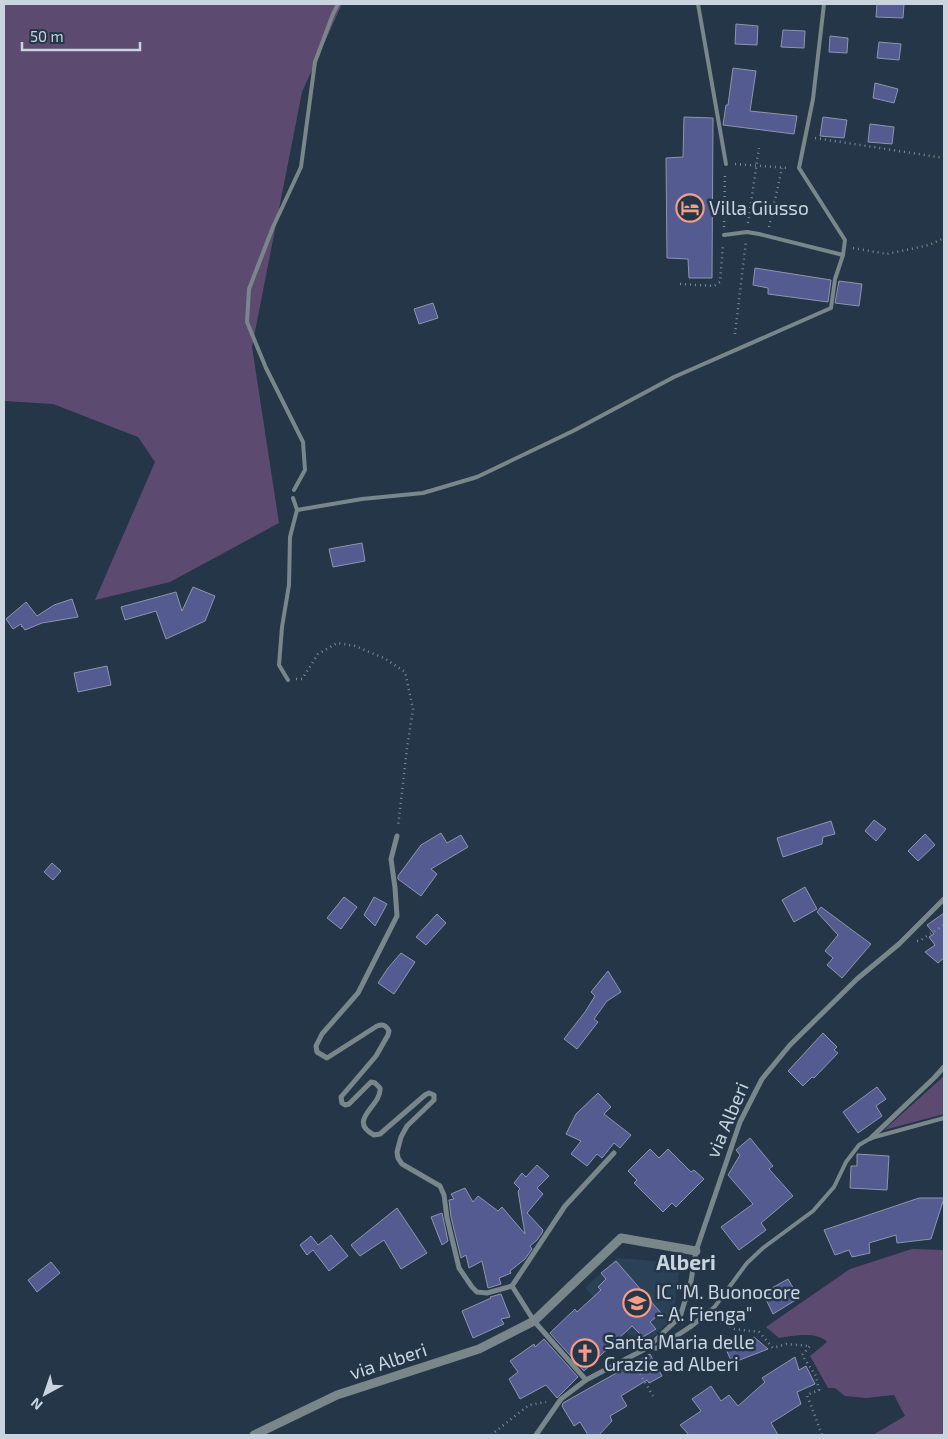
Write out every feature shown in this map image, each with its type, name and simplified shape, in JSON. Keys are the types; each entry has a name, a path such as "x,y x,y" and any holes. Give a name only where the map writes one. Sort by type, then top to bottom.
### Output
{"street":[{"path":"397,836 391,858 397,916 358,993 322,1034 316,1046 318,1052 327,1058 377,1026 382,1024 389,1031 376,1056 341,1097 342,1103 345,1105 349,1104 371,1082 375,1083 380,1088 379,1096 363,1123 368,1132 374,1135 380,1134 425,1095 429,1093 434,1095 434,1100 407,1126 401,1137 397,1152 398,1158 402,1164 440,1186 444,1195 447,1218 459,1268 477,1292 487,1293 512,1286 565,1206 614,1153"},
{"name":"via Alberi","path":"536,1435 561,1399 586,1380 647,1348 680,1318 691,1281 696,1251 740,1122 762,1079 797,1038 857,979 898,944 944,899"},
{"path":"871,1138 944,1067"},
{"name":"via Alberi","path":"254,1435 337,1395 479,1349 534,1321 621,1238 696,1251"},
{"path":"512,1286 534,1321 586,1380"},
{"name":"via Alberi","path":"647,1348 658,1348 713,1309"}],"lane":[{"path":"294,490 305,470 303,442 266,368 247,322 249,289 273,227 301,168 316,62 338,4"},
{"path":"698,4 726,164"},
{"path":"297,510 362,499 424,493 477,476 573,431 674,378 831,308 835,279 843,255 845,240 799,168 813,99 824,4"},
{"path":"724,234 747,232 843,255"},
{"path":"288,680 279,665 282,627 289,585 290,537 297,510 293,498"},
{"name":"via Alberi","path":"713,1309 747,1263 763,1248 813,1211 834,1186 846,1162 859,1145 871,1138 944,1118"}],"path":[{"path":"805,136 944,158"},
{"path":"756,165 799,168"},
{"path":"767,236 782,168"},
{"path":"844,247 887,254 929,245 944,238"},
{"path":"288,680 302,678 318,654 338,643 355,646 384,658 405,672 413,709 397,836"},
{"path":"706,1315 734,1329 759,1332 773,1348 786,1344 810,1346 802,1355 816,1376 819,1390 807,1395 822,1435"},
{"path":"630,1357 653,1396"},
{"path":"490,1435 529,1405 561,1399"}],"shaded area":[{"path":"4,4 342,4 302,92 252,347 279,523 170,582 95,600 155,462 138,437 53,404 4,401"},
{"path":"944,1076 944,1114 884,1130"},
{"path":"912,1249 944,1250 944,1435 873,1435 905,1416 894,1395 866,1398 845,1396 835,1388 828,1388 810,1356 827,1342 811,1335 779,1338 766,1327 850,1269"},
{"name":"IC \"M. Buonocore - A. Fienga\"","path":"617,1258 680,1263 673,1318 641,1348 585,1288"}],"building":[{"path":"877,4 904,4 903,18 876,17"},
{"path":"736,24 758,26 757,45 735,44"},
{"path":"783,30 805,31 804,48 781,47"},
{"path":"830,36 848,38 847,53 829,52"},
{"path":"879,42 901,44 899,60 877,58"},
{"path":"733,68 756,71 750,111 797,116 794,134 723,125"},
{"path":"875,83 898,89 894,103 873,98"},
{"name":"Villa Giusso","path":"684,117 713,118 712,278 689,278 688,259 667,258 666,158 683,157"},
{"path":"823,117 847,120 844,138 820,136"},
{"path":"870,124 894,127 892,144 868,142"},
{"path":"755,268 831,280 828,302 768,294 768,288 753,285"},
{"path":"839,281 862,284 859,306 835,303"},
{"path":"433,303 438,318 419,324 414,309"},
{"path":"362,543 365,561 333,567 329,549"},
{"path":"193,587 215,596 205,621 166,639 156,611 125,620 121,607 176,592 182,611"},
{"path":"72,599 78,617 42,623 25,630 21,624 13,629 6,619 26,602 37,616 54,605"},
{"path":"107,666 111,685 78,692 74,673"},
{"path":"874,820 886,829 876,841 865,831"},
{"path":"831,821 835,834 823,837 822,844 783,857 777,838"},
{"path":"441,833 447,843 461,835 468,847 431,869 437,874 421,896 398,879 398,876 421,845"},
{"path":"925,834 935,845 918,861 908,851"},
{"path":"52,863 61,871 53,880 44,872"},
{"path":"805,887 817,909 794,922 782,900"},
{"path":"344,897 357,907 341,929 327,918"},
{"path":"374,897 387,904 375,926 364,915"},
{"path":"821,907 871,944 842,978 827,965 833,958 825,951 838,935 817,912"},
{"path":"944,913 944,958 938,963 925,952 935,945 929,937 934,934 927,925"},
{"path":"437,914 446,923 426,945 416,937"},
{"path":"401,953 415,962 394,994 378,983"},
{"path":"608,971 621,992 607,1001 594,1019 598,1022 577,1049 564,1039 585,1012 595,996 591,992"},
{"path":"823,1033 837,1047 834,1050 838,1053 814,1078 812,1077 803,1086 788,1071"},
{"path":"877,1087 886,1099 876,1106 882,1116 858,1133 843,1112"},
{"path":"598,1093 611,1107 604,1114 631,1135 620,1148 614,1143 602,1158 597,1154 587,1166 571,1154 581,1141 566,1134 576,1114"},
{"path":"750,1138 773,1166 769,1169 793,1196 761,1223 766,1230 739,1250 721,1227 753,1204 728,1175 740,1155 736,1150"},
{"path":"650,1149 659,1158 668,1149 691,1172 694,1170 704,1179 676,1207 672,1203 663,1212 634,1183 637,1180 628,1171"},
{"path":"857,1154 889,1156 887,1190 850,1188 851,1166 857,1166"},
{"path":"537,1165 549,1176 537,1188 543,1194 527,1213 543,1230 542,1233 530,1246 532,1249 525,1259 510,1271 511,1273 499,1278 501,1284 488,1288 482,1261 469,1268 466,1255 461,1258 451,1217 449,1200 454,1199 451,1194 465,1188 473,1202 478,1196 498,1211 502,1207 525,1234 518,1191 520,1189 514,1183 522,1173 526,1177"},
{"path":"919,1198 944,1198 931,1239 897,1243 896,1235 869,1243 870,1253 852,1257 849,1250 835,1255 824,1230"},
{"path":"397,1208 427,1253 401,1269 384,1240 360,1256 351,1245"},
{"path":"442,1213 448,1241 442,1245 431,1217"},
{"path":"331,1235 348,1256 329,1271 313,1250 307,1255 300,1245 311,1236 318,1245"},
{"path":"616,1261 661,1313 650,1322 656,1329 643,1337 632,1326 584,1371 550,1333 575,1309 577,1312 601,1290 598,1287 606,1279 601,1273"},
{"path":"51,1262 60,1273 37,1292 28,1280"},
{"path":"788,1279 799,1298 773,1314 763,1293"},
{"path":"501,1294 510,1317 501,1319 504,1324 473,1338 462,1311 490,1297"},
{"path":"754,1337 768,1349 732,1363 726,1349"},
{"path":"544,1339 578,1377 557,1398 546,1385 520,1399 509,1379 518,1372 510,1361 534,1344 535,1347"},
{"path":"650,1354 662,1376 649,1383 647,1380 621,1396 627,1406 610,1416 612,1421 599,1435 588,1435 580,1422 574,1426 562,1406 563,1403"},
{"path":"795,1357 799,1370 806,1366 815,1384 797,1392 801,1404 771,1423 778,1435 689,1435 680,1425 701,1411 692,1399 711,1386 721,1401 729,1395 738,1406 765,1382 762,1378"}],"place":[{"name":"Villa Giusso","path":"690,208"},
{"name":"IC \"M. Buonocore - A. Fienga\"","path":"637,1303"},
{"name":"Santa Maria delle Grazie ad Alberi","path":"585,1353"}],"district":[{"name":"Alberi","path":"686,1263"}]}
